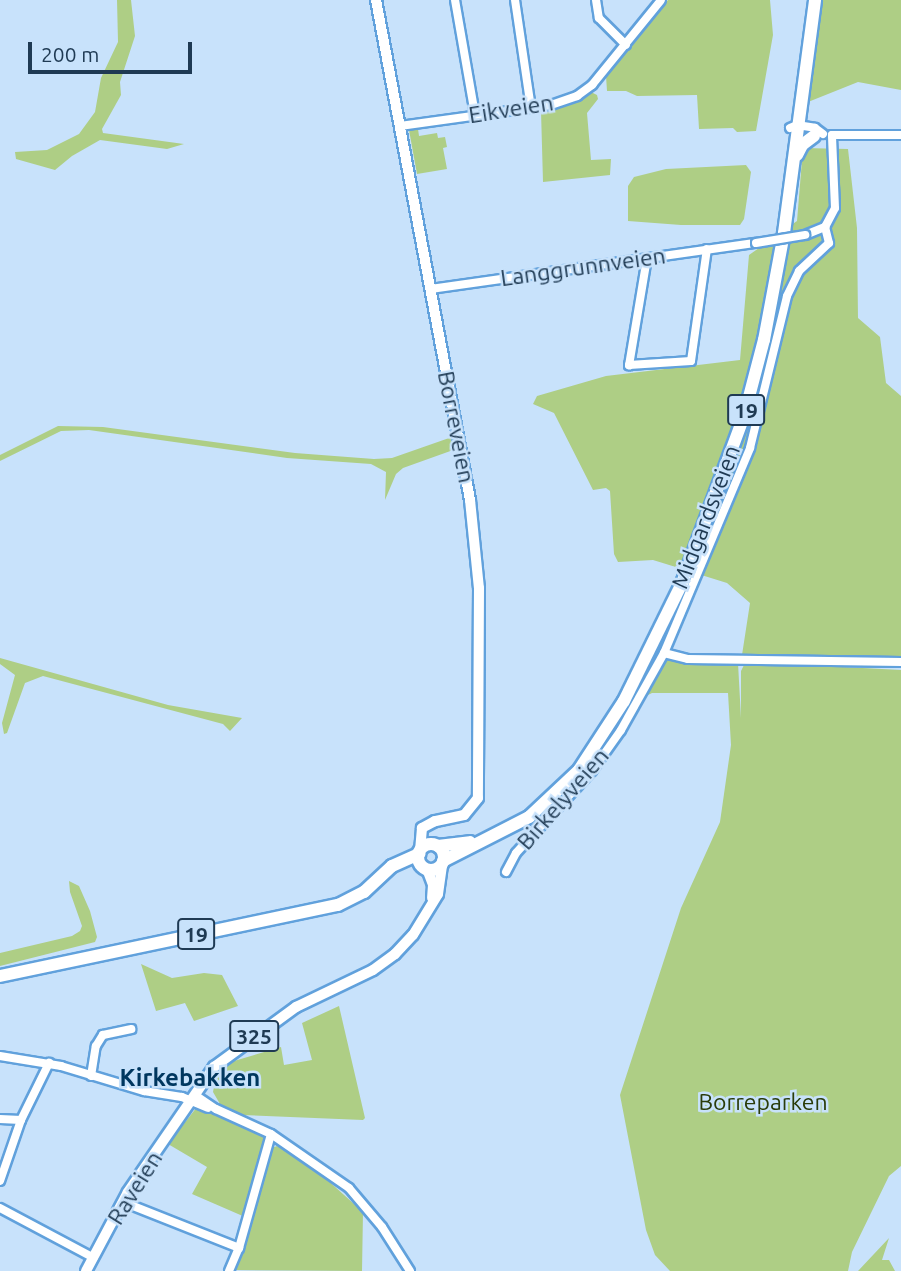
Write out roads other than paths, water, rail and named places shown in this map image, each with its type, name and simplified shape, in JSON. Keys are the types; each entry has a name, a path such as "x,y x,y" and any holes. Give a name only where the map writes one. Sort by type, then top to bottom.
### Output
{"highway":[{"name":"Midgardsveien","path":"778,263 812,0"},
{"name":"Midgardsveien","path":"442,863 529,817 567,785 590,753 644,663 696,551 754,382 778,263 793,165 794,129"},
{"name":"19","path":"793,165 802,145 823,135"},
{"name":"Midgardsveien","path":"436,845 466,843 502,828 545,798 590,753"},
{"name":"19","path":"0,976 338,905 365,892 393,866 436,845"},
{"path":"436,845 443,853 442,863"},
{"path":"420,852 426,868"},
{"name":"19","path":"384,875 407,868 435,869 442,863"}],"main road":[{"name":"Borreveien","path":"376,0 474,522 480,648 478,798 464,815 427,825"},
{"path":"427,825 427,838 436,845"},
{"path":"420,852 420,833 427,825"},
{"name":"325","path":"192,1101 220,1061 275,1021 316,995 373,970 395,954 431,908 438,894 442,863"},
{"path":"426,868 433,885 431,908"},
{"name":"Raveien","path":"86,1271 139,1173 192,1101"}],"street":[{"path":"455,0 475,115"},
{"path":"515,0 531,108"},
{"path":"596,0 602,22 626,45"},
{"name":"Eikveien","path":"400,126 531,108 577,96 592,85 661,0"},
{"path":"794,129 823,135 901,135"},
{"path":"823,135 836,198 832,216 825,227"},
{"name":"Langgrunnveien","path":"430,289 756,243 805,235 825,227"},
{"name":"Birkelyveien","path":"506,872 516,853 592,771 621,730 664,653 750,448 787,296 799,271 829,243 825,227"},
{"path":"647,258 629,365 691,361 707,249"},
{"path":"664,653 688,659 901,662"},
{"path":"91,1076 96,1046 103,1034 131,1029"},
{"path":"0,1056 49,1063 192,1101 271,1134 349,1188 382,1227 410,1271"},
{"path":"0,1181 2,1165 49,1063"},
{"path":"0,1119 21,1120"},
{"path":"229,1271 239,1248 271,1134"},
{"path":"123,1202 239,1248"},
{"path":"0,1208 94,1258"}],"district":[{"name":"Kirkebakken","path":"190,1078"}],"park label":[{"name":"Borreparken","path":"763,1102"}]}
